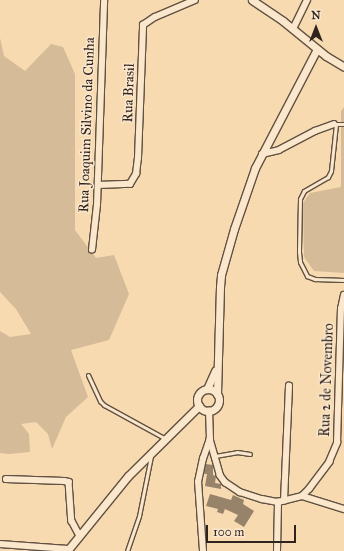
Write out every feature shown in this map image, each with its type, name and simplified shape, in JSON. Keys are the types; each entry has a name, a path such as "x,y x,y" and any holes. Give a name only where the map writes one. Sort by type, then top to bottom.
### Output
{"street":[{"name":"Rua Joaquim Silvino da Cunha","path":"92,250 98,185 104,0"},
{"name":"Rua Brasil","path":"98,185 130,184 136,174 138,158 143,24 155,17 195,0"},
{"path":"252,0 293,28 317,49 344,68"},
{"path":"293,28 308,0"},
{"path":"217,394 213,390 207,389 201,392 198,397 199,406 204,410 209,411 217,406 219,400 217,394 216,367 221,275 243,198 262,154 317,49"},
{"path":"262,154 279,150 310,134 335,124"},
{"name":"Rua 2 de Novembro","path":"302,496 329,462 337,443 341,309 344,295"},
{"path":"207,389 216,367"},
{"path":"277,551 290,386"},
{"path":"0,544 67,550 110,496 164,438 199,406"},
{"path":"209,411 210,439 220,475 232,488 250,496 281,502 302,496 344,509"},
{"path":"202,551 198,482 203,459 210,439"},
{"path":"6,479 64,480 69,482 72,520 79,534"}],"lane":[{"path":"344,124 335,124 331,171 328,177 304,191 300,199 299,252 302,266 307,276 315,279 344,280"},
{"path":"88,375 100,401 104,405 164,438"},
{"path":"126,551 139,516 152,451"},
{"path":"215,456 237,452 250,454"}],"shaded area":[{"path":"0,38 4,56 25,71 51,44 63,47 75,74 75,230 96,258 114,255 129,294 109,340 71,350 88,397 66,417 52,449 48,434 36,422 21,424 29,434 30,452 9,454 0,453 0,331 10,337 31,334 16,309 0,292"},
{"path":"344,107 344,273 314,271 304,257 303,203 310,193 341,187 341,111"}],"building":[{"path":"206,464 213,465 213,475 216,476 215,483 221,484 221,489 205,486 207,474 204,474"},
{"path":"210,494 231,500 233,495 244,500 243,504 254,511 244,527 234,521 238,515 225,509 223,514 217,512 218,509 206,506"}]}
